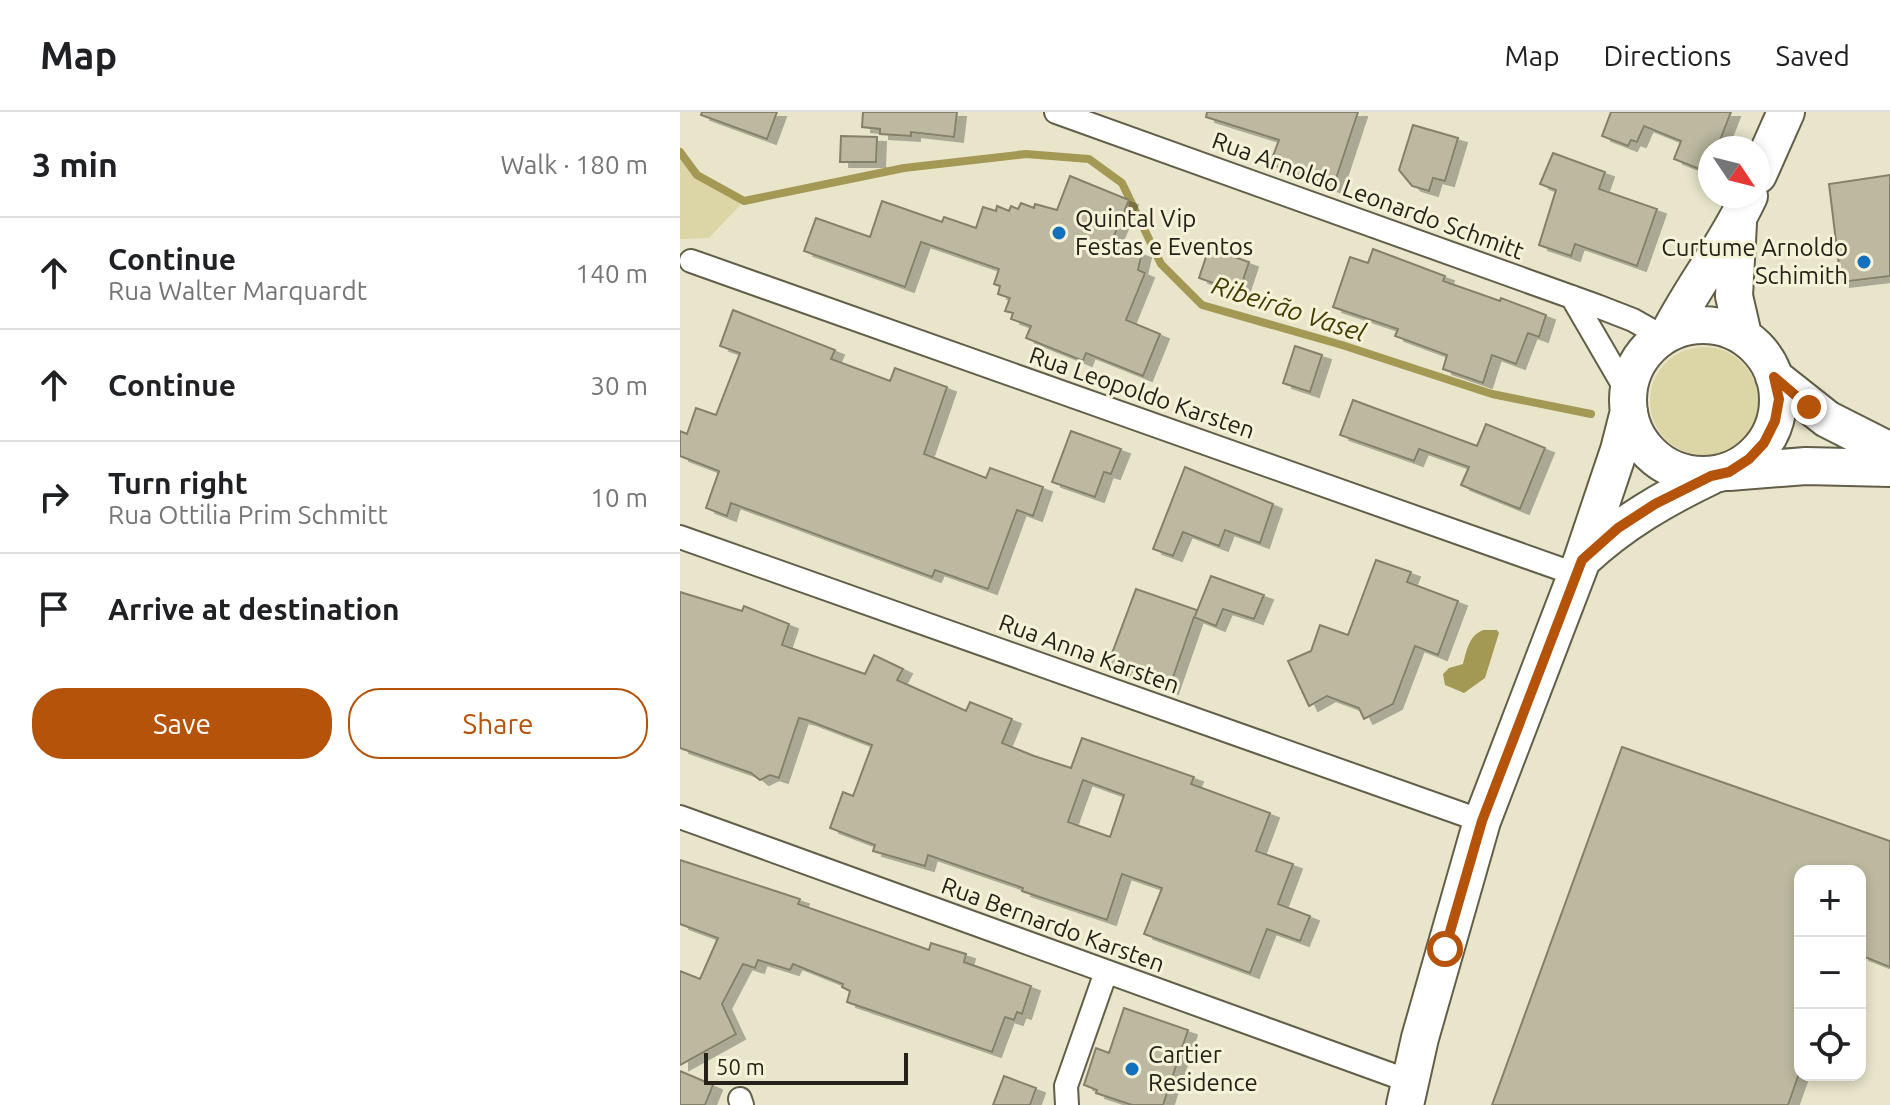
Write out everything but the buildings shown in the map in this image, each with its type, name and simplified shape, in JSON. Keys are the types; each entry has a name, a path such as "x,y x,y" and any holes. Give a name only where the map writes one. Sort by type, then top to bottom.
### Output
{"main road":[{"path":"1770,148 1786,112"},
{"path":"1666,335 1743,208"},
{"path":"1743,335 1734,296 1734,268 1744,208"},
{"path":"1407,1093 1482,821 1619,450 1637,366 1649,348 1666,335 1707,323 1731,328 1743,335 1759,352 1774,377 1779,399 1775,421 1764,443 1749,459 1639,514 1618,528 1578,567"},
{"path":"1774,377 1827,419 1890,451"},
{"path":"1629,403 1643,445 1656,459 1672,469 1720,474 1806,466 1890,468"}],"street":[{"name":"Rua Arnoldo Leonardo Schmitt","path":"1056,112 1572,297 1666,335"},
{"name":"Rua Leopoldo Karsten","path":"691,261 1578,567"},
{"path":"1572,297 1629,403"},
{"name":"Rua Anna Karsten","path":"680,537 1482,821"},
{"name":"Rua Bernardo Karsten","path":"680,817 1106,972 1407,1093"},
{"path":"1067,1105 1066,1086 1106,972"}],"shaded area":[{"path":"680,152 697,175 744,201 709,238 680,239"},
{"path":"1704,347 1725,351 1742,363 1754,380 1758,401 1754,422 1742,439 1725,451 1704,455 1683,451 1666,439 1654,422 1650,401 1654,380 1666,363 1683,351"},
{"path":"1483,630 1497,630 1499,633 1485,678 1464,693 1445,685 1443,674 1449,668 1463,664 1472,639"}],"waterway":[{"name":"Ribeirão Vasel","path":"680,152 697,175 744,201 904,168 1026,154 1089,159 1122,183 1161,264 1202,305 1342,345 1492,394 1591,414"}],"place":[{"name":"Quintal Vip Festas e Eventos","path":"1059,233"},
{"name":"Curtume Arnoldo Schimith","path":"1864,262"},
{"name":"Cartier Residence","path":"1132,1069"}],"route":[{"path":"1445,949 1482,821 1582,560 1618,528 1655,504 1711,476 1729,472 1749,459 1764,443 1775,421 1779,399 1774,377 1809,407"}]}
